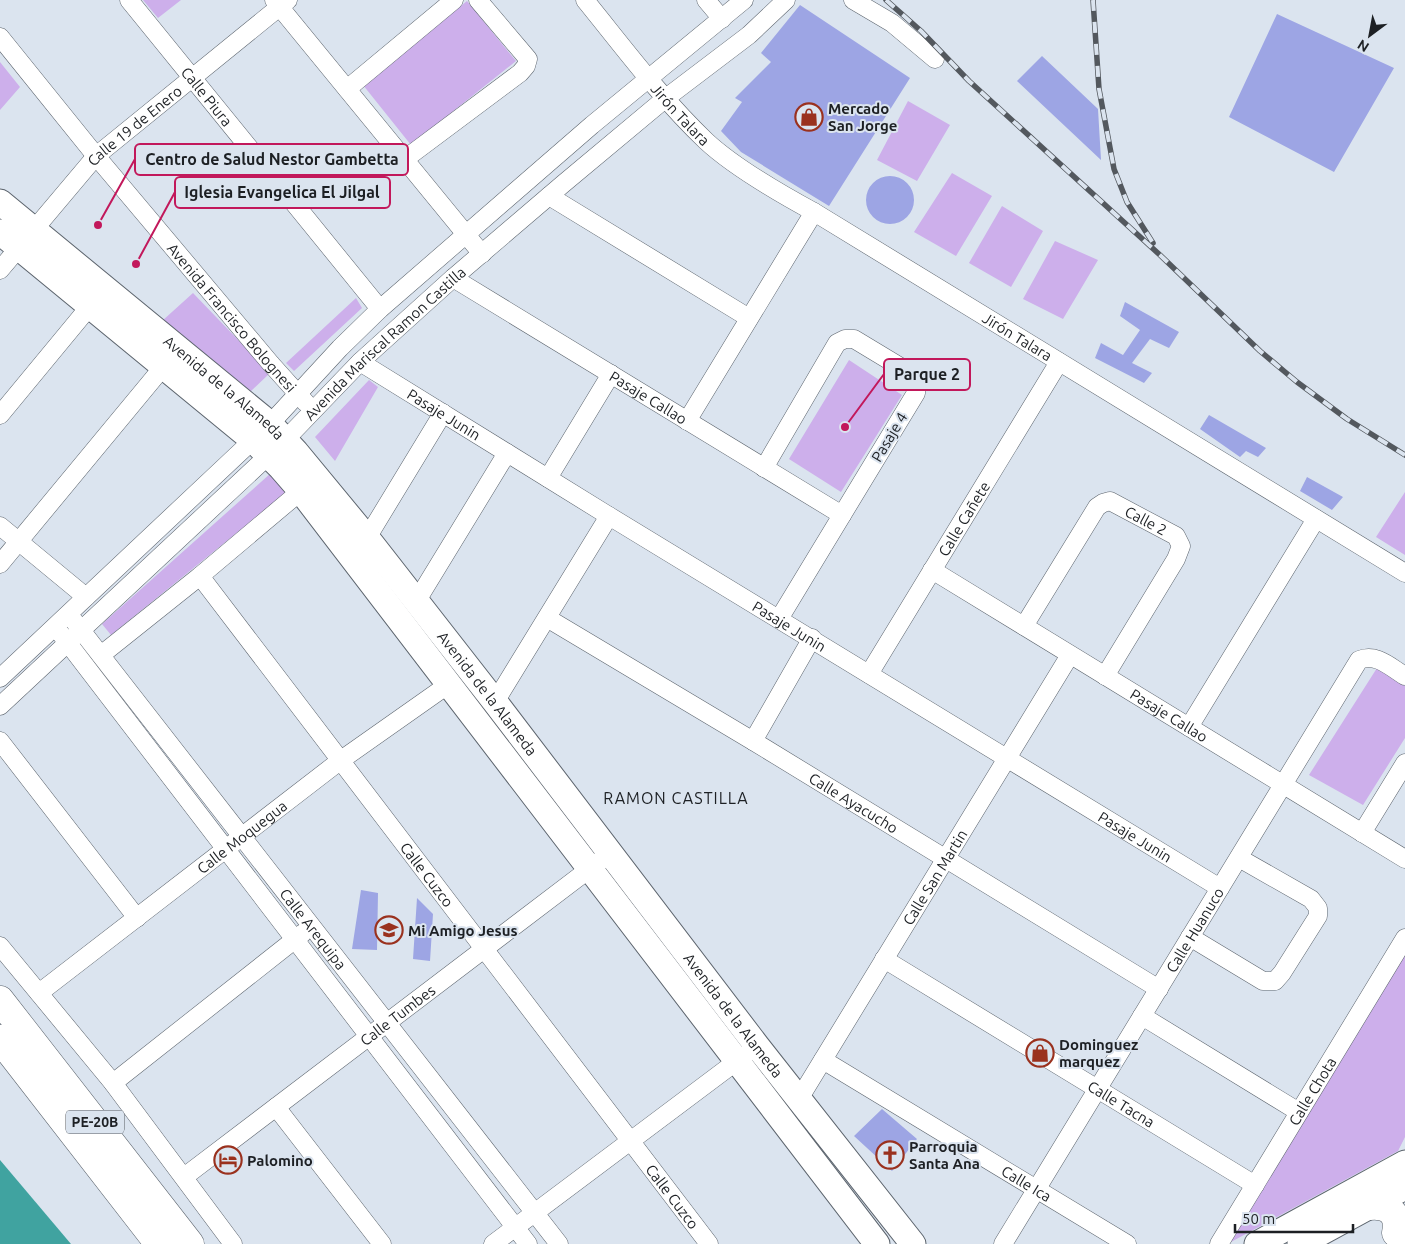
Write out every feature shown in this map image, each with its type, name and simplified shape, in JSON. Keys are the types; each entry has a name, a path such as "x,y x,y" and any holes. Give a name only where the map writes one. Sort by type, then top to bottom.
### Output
{"main road":[{"name":"PE-20B","path":"0,1000 190,1244"},
{"name":"PE-20B","path":"0,1039 159,1244"},
{"path":"1369,1206 1385,1207 1392,1211 1396,1218 1397,1231"}],"street":[{"name":"Calle Piura","path":"129,0 380,309"},
{"path":"347,89 454,0"},
{"path":"405,159 526,66 528,59 478,0"},
{"name":"Jirón Talara","path":"585,0 648,78 707,142 774,190 814,212 1405,573"},
{"path":"706,0 722,19"},
{"name":"Avenida Mariscal Ramon Castilla","path":"0,706 67,642 269,439 298,395 340,348 380,309 648,78 744,0"},
{"name":"Avenida Mariscal Ramon Castilla","path":"0,678 86,596 269,439 314,411 360,362 453,278 666,98 749,35 786,0"},
{"path":"853,0 892,23 934,60"},
{"name":"Calle 19 de Enero","path":"26,238 96,156 281,2"},
{"path":"281,2 347,89 482,254"},
{"name":"Avenida Francisco Bolognesi","path":"0,37 96,156 298,395 314,411"},
{"path":"549,196 749,318"},
{"name":"Avenida de la Alameda","path":"0,202 26,238 90,306 163,367 269,439 301,491 877,1244"},
{"path":"687,421 814,212"},
{"name":"Avenida de la Alameda","path":"0,232 26,238 269,439 366,538 495,702 757,1046 913,1244"},
{"path":"0,270 26,238"},
{"name":"Pasaje Callao","path":"453,278 842,515"},
{"path":"0,415 90,306"},
{"name":"Pasaje 4","path":"764,468 837,343 845,339 854,339 912,374 918,382 916,393 779,619"},
{"name":"Pasaje Junin","path":"360,362 1220,888"},
{"name":"Calle Cañete","path":"869,674 1059,362"},
{"path":"0,564 163,367"},
{"path":"548,478 611,374"},
{"path":"366,538 443,413"},
{"path":"416,602 507,453"},
{"path":"100,655 200,576 301,491"},
{"name":"Calle 2","path":"1024,626 1097,507 1103,503 1110,501 1176,536 1180,546 1176,559 1105,676"},
{"path":"495,702 609,516"},
{"path":"1189,727 1316,519"},
{"path":"0,526 86,596"},
{"name":"Pasaje Callao","path":"932,570 1405,859"},
{"name":"Calle Cuzco","path":"200,576 709,1244"},
{"name":"Calle Arequipa","path":"68,614 559,1244"},
{"name":"Calle Ayacucho","path":"547,618 754,741 945,860 1159,989"},
{"name":"Calle Arequipa","path":"54,626 528,1244"},
{"path":"754,741 812,638"},
{"name":"Calle San Martin","path":"799,1099 1070,655"},
{"name":"Calle Huanuco","path":"1003,1244 1359,660 1368,657 1376,658 1405,676"},
{"name":"Calle Moquegua","path":"39,993 341,760 449,684"},
{"path":"0,741 137,918"},
{"path":"1362,833 1405,762"},
{"name":"Calle Tumbes","path":"184,1177 609,854"},
{"path":"1190,937 1263,981 1275,981 1318,916 1318,908 1311,899 1239,858"},
{"path":"113,1083 312,926"},
{"name":"Calle Chota","path":"1219,1244 1405,938"},
{"path":"0,946 113,1083 232,1244"},
{"name":"Calle Tacna","path":"884,959 1255,1185"},
{"path":"1142,1016 1299,1112"},
{"path":"493,1244 757,1046"},
{"name":"Calle Ica","path":"823,1060 1126,1244"},
{"path":"276,1107 382,1244"},
{"path":"1257,1244 1405,1163"},
{"path":"1300,1244 1405,1187"}],"shaded area":[{"path":"143,0 181,0 158,18"},
{"path":"467,1 516,61 411,145 363,85"},
{"path":"0,62 20,87 0,110"},
{"path":"908,101 950,125 917,181 877,160"},
{"path":"952,173 992,196 956,256 914,232"},
{"path":"1002,206 1043,231 1011,287 969,263"},
{"path":"1055,241 1098,260 1063,319 1023,299"},
{"path":"193,293 270,373 250,392 162,321"},
{"path":"356,298 362,308 294,371 286,363"},
{"path":"849,360 902,395 841,492 789,459"},
{"path":"369,380 378,387 335,461 315,437"},
{"path":"271,473 286,493 111,635 102,624"},
{"path":"1405,492 1405,555 1376,537"},
{"path":"1377,668 1405,686 1405,738 1363,805 1309,775"},
{"path":"1405,948 1405,1137 1398,1151 1231,1242"},
{"path":"0,1160 71,1244 0,1244"}],"building":[{"name":"Mercado San Jorge","path":"800,5 910,78 829,206 741,152 721,131 742,102 735,98 771,62 761,53"},
{"path":"1277,14 1394,68 1334,172 1229,117"},
{"path":"1042,56 1098,109 1101,160 1017,81"},
{"path":"885,176 895,176 907,183 914,195 914,205 907,217 895,224 885,224 877,220 870,213 866,205 866,195 870,187 877,180"},
{"path":"1125,302 1179,332 1169,348 1150,339 1132,363 1152,373 1144,383 1095,358 1101,343 1123,355 1140,330 1120,316"},
{"path":"1209,415 1266,448 1258,457 1246,451 1240,457 1200,429"},
{"path":"1307,477 1343,497 1332,510 1300,491"},
{"path":"361,890 378,893 377,950 352,949"},
{"path":"417,898 433,914 430,961 413,959"},
{"name":"Parroquia Santa Ana","path":"882,1109 917,1139 892,1171 854,1136"}],"railway":[{"path":"886,0 921,31 969,81 1160,255 1260,351 1297,382 1347,419 1405,455"},
{"path":"1093,0 1099,89 1114,169 1127,202 1153,243"}],"place":[{"name":"Mercado San Jorge","path":"809,117"},
{"name":"Centro de Salud Nestor Gambetta","path":"98,225"},
{"name":"Iglesia Evangelica El Jilgal","path":"136,264"},
{"name":"Parque 2","path":"845,427"},
{"name":"Mi Amigo Jesus","path":"389,930"},
{"name":"Dominguez marquez","path":"1040,1053"},
{"name":"Parroquia Santa Ana","path":"890,1155"},
{"name":"Palomino","path":"228,1160"}],"district":[{"name":"RAMON CASTILLA","path":"676,798"}]}
